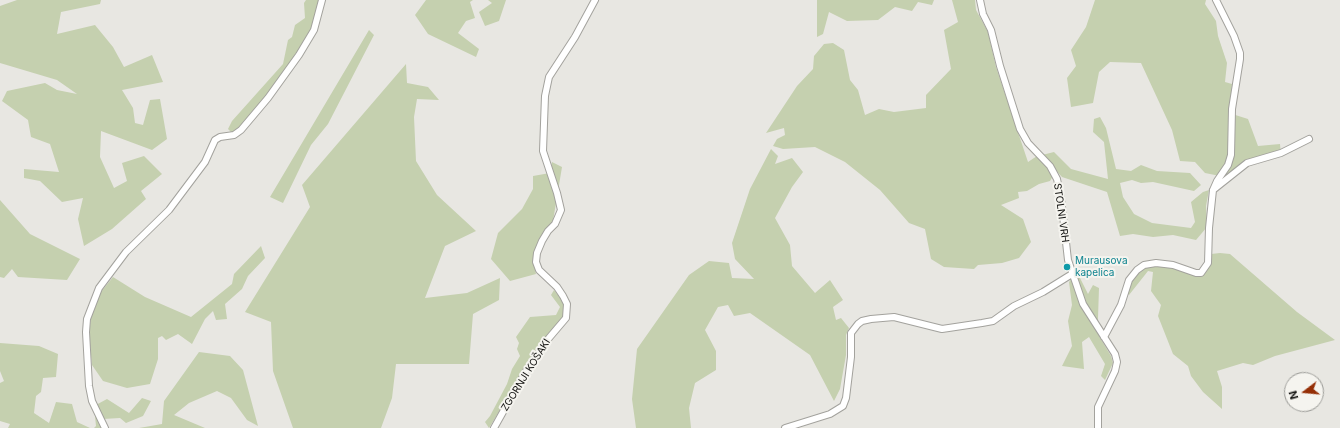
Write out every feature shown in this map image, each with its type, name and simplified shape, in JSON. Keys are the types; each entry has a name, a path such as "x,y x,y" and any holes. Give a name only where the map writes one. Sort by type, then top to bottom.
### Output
{"street":[{"path":"105,428 92,401 89,386 86,332 87,319 99,288 126,252 170,210 205,162 215,140 220,137 234,135 241,130 268,98 299,56 314,30 322,0"},
{"name":"ZGORNJI KOŠAKI","path":"494,428 526,371 549,338 566,318 567,304 563,296 557,287 539,270 536,262 537,253 542,241 548,231 555,224 561,210 557,192 543,152 545,96 549,77 575,37 595,0"},
{"name":"STOLNI VRH","path":"980,0 982,14 991,30 1000,66 1020,129 1028,143 1050,166 1056,178 1061,198 1068,260 1083,304 1115,354 1117,362 1098,407 1098,428"},
{"path":"1104,337 1121,305 1129,280 1144,265 1156,263 1173,265 1196,273 1201,273 1206,269 1208,263 1209,228 1213,190 1217,181 1228,166 1231,155 1232,109 1240,53 1234,36 1216,0"},
{"path":"1213,190 1247,163 1281,153 1309,139"},
{"path":"785,428 830,414 843,406 846,398 850,363 851,333 862,321 894,317 931,327 946,329 993,321 1014,306 1043,292 1072,274"}],"green space":[{"path":"17,0 101,0 100,4 61,12 57,34 95,25 113,47 124,67 152,55 163,82 122,90 133,108 135,123 143,125 150,100 160,99 167,139 152,150 101,131 100,157 114,188 127,181 122,163 144,156 162,174 141,191 146,199 112,229 84,246 78,219 83,198 62,202 40,181 24,178 24,169 59,172 50,144 31,137 28,120 2,101 7,91 45,83 57,90 77,94 57,80 0,63 0,6"},
{"path":"306,0 320,0 310,32 277,84 246,122 232,133 228,129 232,121 283,64 288,40 292,37 295,25 305,18 304,3"},
{"path":"426,0 473,0 470,2 475,18 466,21 458,33 479,49 476,57 428,34 415,15"},
{"path":"488,0 506,0 499,21 485,26 479,12 492,3"},
{"path":"817,0 934,0 932,5 918,2 912,11 895,7 878,20 847,21 829,12 823,34 817,37"},
{"path":"952,0 975,0 976,10 988,32 996,67 1028,162 1037,156 1048,167 1053,176 1050,181 1039,184 1027,191 1018,192 1019,198 1001,205 1023,219 1031,242 1019,258 1002,263 978,265 974,269 944,267 931,259 925,229 909,223 880,190 845,162 815,147 783,149 773,146 777,139 785,135 784,128 766,133 797,86 813,69 814,56 824,44 833,43 844,50 850,80 858,90 865,115 879,109 894,112 926,108 926,95 951,69 944,30 958,22"},
{"path":"1095,0 1206,0 1205,4 1216,21 1218,36 1227,63 1225,82 1232,84 1229,113 1248,119 1258,146 1280,144 1281,155 1249,163 1230,178 1205,173 1195,162 1180,161 1172,130 1141,63 1110,62 1099,72 1093,103 1071,107 1067,78 1076,66 1071,50 1086,27"},
{"path":"369,30 374,35 328,124 311,145 283,203 270,197"},
{"path":"406,64 407,83 428,87 439,100 417,99 414,117 416,161 437,195 476,231 445,246 425,298 467,293 500,278 499,300 473,314 469,364 396,364 392,398 381,428 293,428 273,371 271,322 245,312 310,207 302,185"},
{"path":"1100,117 1106,128 1116,169 1131,171 1141,165 1157,171 1190,173 1201,185 1194,191 1153,182 1141,183 1132,180 1120,183 1123,197 1134,214 1152,223 1191,228 1195,222 1191,202 1203,192 1209,190 1206,206 1207,227 1196,240 1173,235 1153,237 1133,234 1120,236 1107,192 1062,177 1042,155 1054,152 1071,169 1108,179 1104,142 1093,132 1094,119"},
{"path":"771,149 778,156 775,164 792,158 803,172 792,187 775,218 790,245 792,266 815,293 830,280 843,300 833,307 836,320 841,318 849,328 846,335 846,355 840,389 834,401 810,355 750,313 734,316 728,305 718,307 705,330 716,351 716,370 695,383 689,408 691,428 636,428 632,399 637,349 689,275 709,261 729,263 732,278 754,279 735,259 732,243 750,189"},
{"path":"552,162 562,167 553,221 534,252 533,261 536,274 510,281 491,259 498,233 522,209 533,189 533,176 550,173"},
{"path":"0,200 30,234 80,259 67,280 18,277 12,269 4,278 0,277"},
{"path":"261,246 265,258 248,276 242,289 225,304 227,319 216,320 213,311 205,319 192,344 178,334 166,340 162,336 158,338 158,359 150,384 127,388 103,381 92,365 89,335 92,308 100,293 113,277 145,297 191,317 232,284 234,274"},
{"path":"1211,254 1230,254 1297,312 1335,340 1275,356 1253,365 1243,363 1217,371 1222,387 1222,409 1203,392 1191,376 1188,366 1173,354 1158,316 1161,305 1151,291 1153,272 1148,271 1129,295 1127,293 1130,281 1144,267 1156,265 1172,267 1202,275 1207,270"},
{"path":"1077,272 1088,294 1093,285 1099,288 1099,336 1111,356 1113,363 1105,380 1101,376 1105,364 1089,337 1082,342 1084,369 1062,366 1072,346 1068,321 1072,305 1069,282"},
{"path":"554,290 562,300 565,311 564,319 529,362 489,428 485,422 490,416 507,384 512,369 520,356 517,349 519,343 516,337 530,317 556,315 560,307 551,295"},
{"path":"0,343 39,346 58,354 56,377 43,378 41,392 36,396 34,413 49,423 56,402 72,404 77,422 90,428 8,428 10,424 0,421 0,383 4,381 0,371"},
{"path":"199,352 230,356 243,370 258,426 247,420 231,398 217,391 189,403 174,415 205,428 139,428 162,424 164,401"},
{"path":"142,398 151,401 143,416 126,423 120,418 103,419 105,428 94,428 96,426 94,406 107,399 129,413"}],"place":[{"name":"Murausova kapelica","path":"1067,267"}]}
